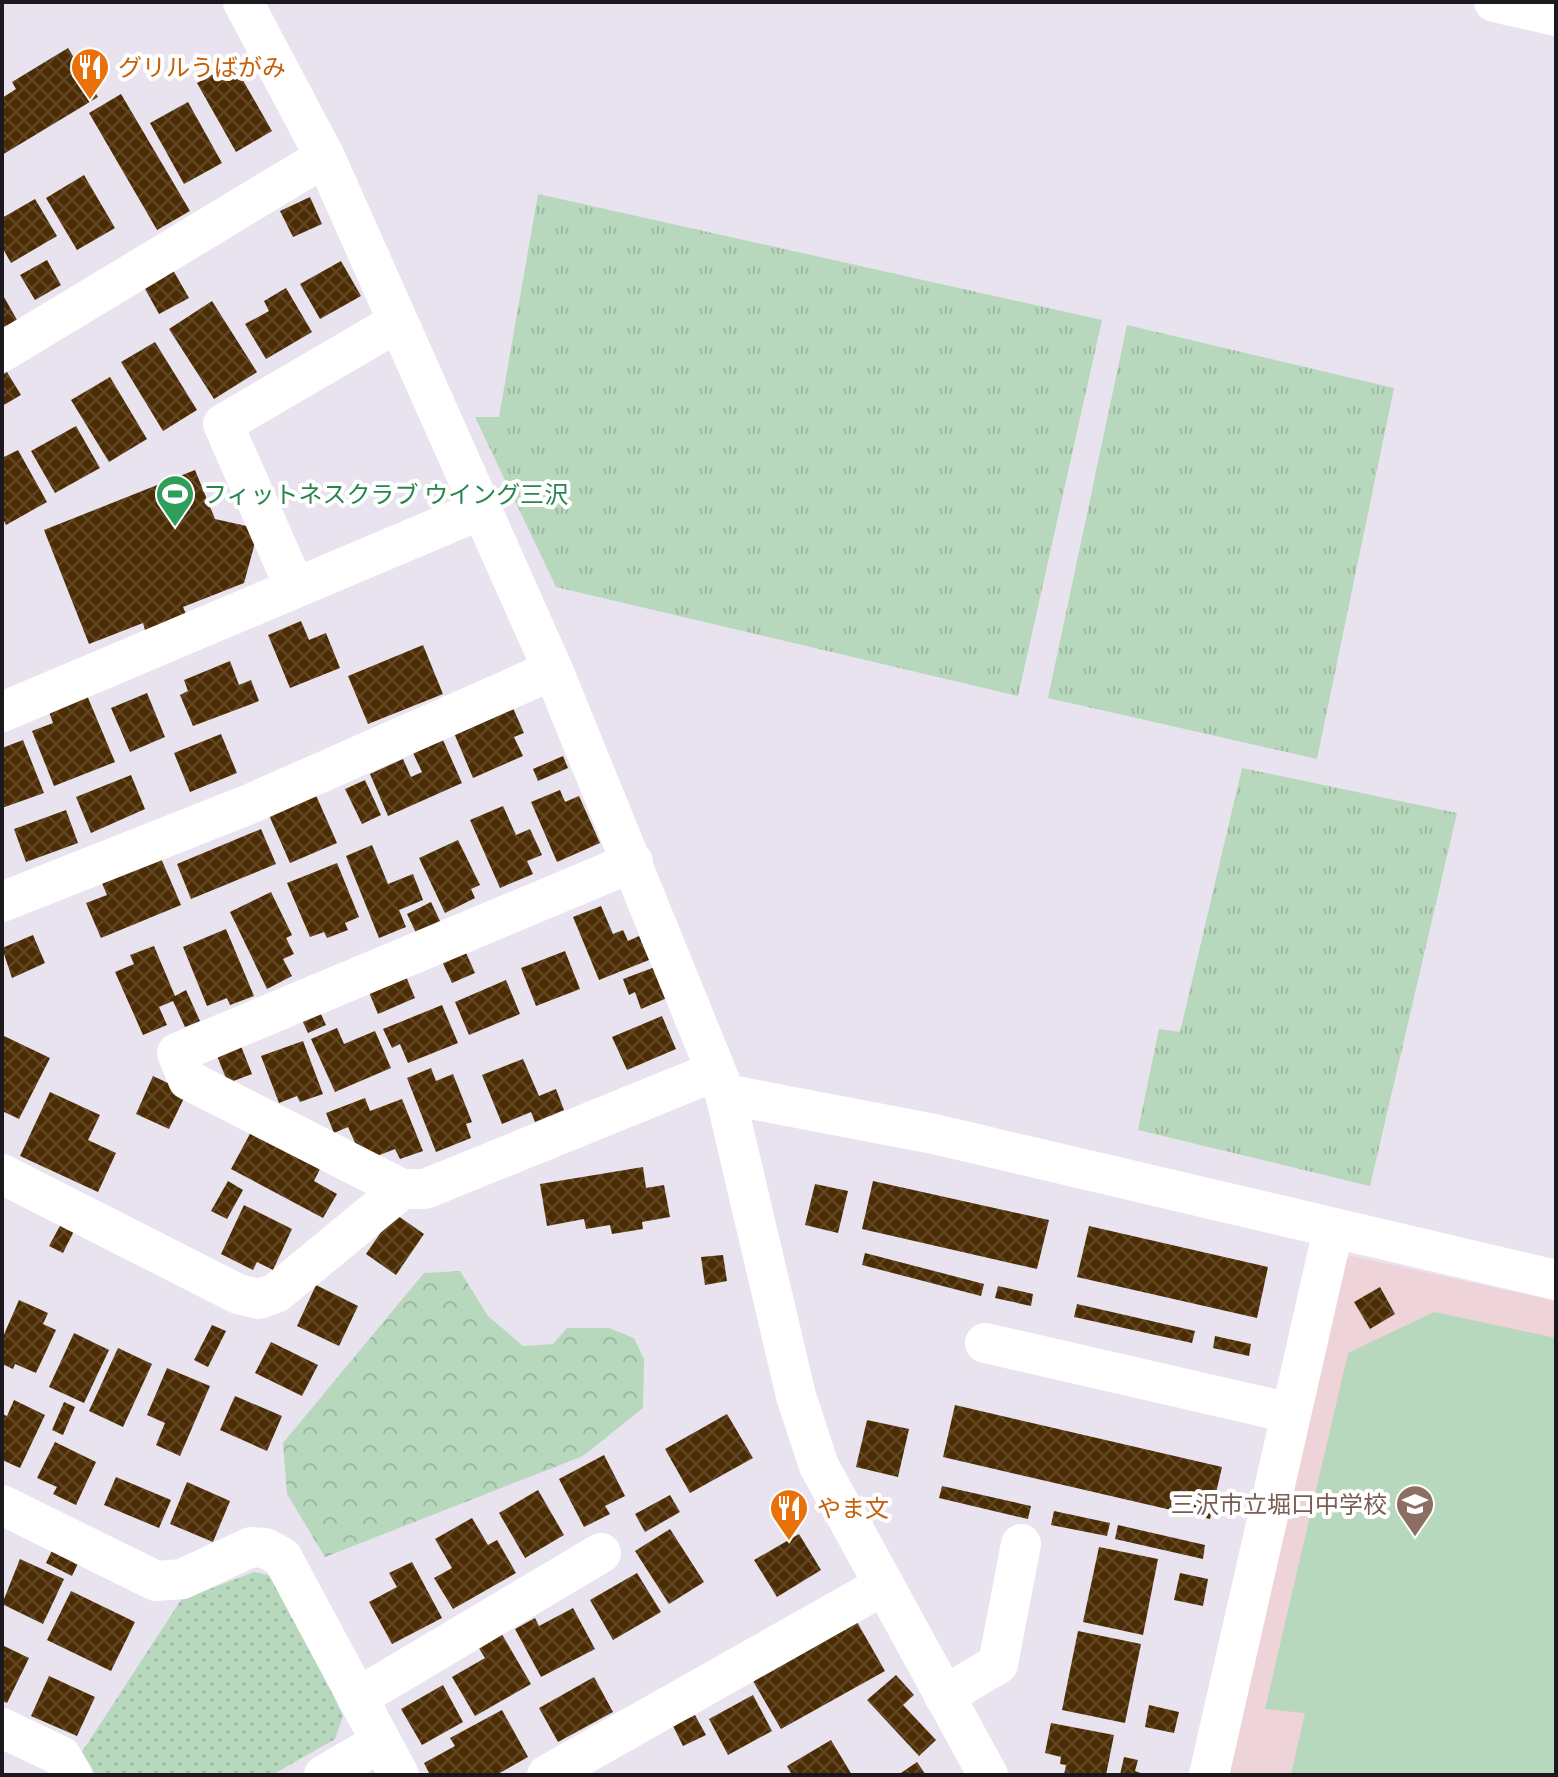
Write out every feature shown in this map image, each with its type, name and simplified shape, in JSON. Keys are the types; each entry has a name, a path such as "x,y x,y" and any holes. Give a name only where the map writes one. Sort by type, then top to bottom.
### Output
{"street":[{"path":"243,2 325,157 553,670 720,1082 800,1410 819,1466 988,1775"},
{"path":"1494,2 1556,16"},
{"path":"2,352 325,157"},
{"path":"295,588 223,424 398,322"},
{"path":"2,712 480,510"},
{"path":"2,902 252,803 553,670"},
{"path":"633,862 177,1053 188,1080 402,1189 425,1189 720,1082 1333,1230 1556,1280"},
{"path":"2,1174 238,1294 259,1299 276,1293 402,1189"},
{"path":"1209,1775 1333,1230"},
{"path":"985,1343 1291,1413"},
{"path":"2,1505 156,1581 182,1579 251,1547 265,1548 282,1557 390,1758 324,1775"},
{"path":"944,1696 998,1664 1021,1544"},
{"path":"357,1698 601,1553"},
{"path":"547,1775 884,1585"},
{"path":"2,1728 61,1756 72,1775"}],"shaded area":[{"name":"三沢市立堀口中学校","path":"1351,1256 1556,1301 1556,1775 1221,1775 1334,1269"}],"green space":[{"path":"538,194 1102,320 1018,696 556,587 475,417 499,417"},
{"path":"1127,325 1394,388 1317,759 1048,698"},
{"path":"1242,768 1457,813 1370,1186 1138,1130 1159,1029 1180,1032"},
{"path":"460,1271 488,1316 523,1346 553,1344 567,1328 609,1328 634,1338 644,1359 643,1408 583,1456 325,1557 287,1494 283,1443 424,1273"},
{"name":"三沢市立堀口中学校","path":"1434,1312 1556,1338 1556,1775 1291,1775 1305,1713 1265,1709 1348,1353"},
{"path":"254,1572 277,1577 343,1716 335,1739 272,1775 96,1775 82,1752 181,1600"}],"building":[{"path":"68,48 98,97 2,155 2,98 16,89 12,82"},
{"path":"233,63 272,131 236,152 197,83"},
{"path":"121,94 190,211 157,230 89,113"},
{"path":"188,102 222,163 184,184 150,123"},
{"path":"84,175 115,228 77,250 46,198"},
{"path":"310,197 322,224 293,237 280,211"},
{"path":"35,199 57,236 11,263 2,247 2,218"},
{"path":"47,260 61,285 35,300 20,275"},
{"path":"341,261 361,296 320,319 300,284"},
{"path":"173,270 189,298 159,314 144,287"},
{"path":"286,288 312,332 266,359 245,324 269,311 264,301"},
{"path":"4,297 17,320 2,328 2,299"},
{"path":"212,301 257,372 214,399 169,329"},
{"path":"155,342 197,410 163,431 121,362"},
{"path":"7,372 21,395 2,406 2,375"},
{"path":"110,377 147,439 109,462 71,400"},
{"path":"76,426 100,468 55,493 31,451"},
{"path":"18,450 47,502 6,525 2,517 2,458"},
{"path":"195,470 215,519 251,527 256,539 244,583 183,607 186,614 145,630 143,623 89,644 44,530"},
{"path":"301,621 309,640 326,633 340,668 290,688 268,635"},
{"path":"423,645 443,694 368,724 348,676"},
{"path":"230,661 239,685 251,680 259,701 193,726 180,695 188,691 184,680"},
{"path":"86,693 115,762 54,786 32,731 53,723 48,709"},
{"path":"147,693 165,737 130,752 111,708"},
{"path":"513,708 524,733 514,737 523,756 473,778 454,733"},
{"path":"221,734 237,773 190,792 174,753"},
{"path":"23,740 44,793 2,808 2,748"},
{"path":"443,740 462,783 388,816 370,774 403,759 411,777 422,772 413,753"},
{"path":"563,756 568,768 538,781 533,769"},
{"path":"131,775 145,809 91,833 76,797"},
{"path":"365,780 381,815 362,824 345,789"},
{"path":"560,790 565,802 579,796 600,843 557,862 531,802"},
{"path":"315,793 337,843 290,863 268,813"},
{"path":"503,806 516,835 530,829 542,855 527,861 533,874 500,888 470,820"},
{"path":"66,810 78,843 26,862 14,829"},
{"path":"261,829 276,864 191,899 177,864"},
{"path":"458,840 480,885 471,889 475,898 445,913 419,858"},
{"path":"372,845 388,884 413,874 423,900 399,910 406,927 379,938 346,856"},
{"path":"160,856 181,905 101,938 86,903 107,895 101,881"},
{"path":"337,863 359,917 345,923 348,930 327,938 324,932 310,937 287,883"},
{"path":"271,892 292,935 286,938 294,954 283,959 292,976 267,989 230,912"},
{"path":"431,902 441,923 417,935 407,914"},
{"path":"601,906 613,934 623,930 628,941 639,936 649,960 599,980 573,917"},
{"path":"226,929 254,996 230,1005 227,998 207,1006 183,947"},
{"path":"33,935 45,963 12,978 2,948"},
{"path":"154,946 175,996 186,990 200,1021 185,1027 173,1001 159,1007 167,1025 143,1035 115,972 134,964 130,955"},
{"path":"463,946 475,973 452,983 440,957"},
{"path":"565,951 580,989 536,1006 521,968"},
{"path":"655,967 667,998 641,1009 635,992 629,995 623,979"},
{"path":"405,974 415,998 378,1014 368,990"},
{"path":"506,980 520,1014 469,1035 455,1002"},
{"path":"442,1005 458,1043 408,1063 400,1044 392,1048 383,1029"},
{"path":"319,1010 326,1025 308,1033 301,1018"},
{"path":"662,1016 676,1049 627,1070 612,1037"},
{"path":"337,1028 344,1044 375,1031 391,1068 335,1092 311,1039"},
{"path":"2,1035 50,1058 19,1119 2,1111"},
{"path":"303,1041 323,1094 300,1102 297,1096 279,1103 261,1056"},
{"path":"241,1046 252,1074 228,1083 217,1056"},
{"path":"523,1059 539,1096 556,1089 564,1110 535,1122 531,1112 502,1124 482,1075"},
{"path":"431,1068 436,1081 453,1074 472,1122 466,1124 471,1138 436,1152 407,1078"},
{"path":"153,1076 187,1092 169,1129 136,1114"},
{"path":"50,1092 100,1115 88,1140 116,1153 98,1192 20,1156"},
{"path":"365,1098 370,1111 402,1099 423,1151 400,1159 395,1149 377,1156 356,1145 348,1127 334,1133 326,1113"},
{"path":"252,1130 321,1167 314,1181 337,1194 323,1218 231,1169"},
{"path":"643,1167 646,1188 664,1185 670,1217 642,1222 643,1229 612,1234 610,1225 586,1229 584,1219 547,1226 540,1184"},
{"path":"228,1181 243,1190 227,1219 211,1211"},
{"path":"873,1181 1049,1220 1037,1269 862,1229"},
{"path":"815,1184 848,1191 838,1233 805,1225"},
{"path":"244,1205 292,1229 273,1270 257,1262 253,1270 221,1254"},
{"path":"394,1213 424,1234 396,1275 366,1254"},
{"path":"62,1222 75,1229 63,1253 49,1246"},
{"path":"1089,1226 1268,1267 1257,1318 1077,1277"},
{"path":"865,1253 984,1284 981,1296 862,1265"},
{"path":"723,1255 727,1281 705,1285 701,1257"},
{"path":"316,1285 358,1306 339,1346 297,1326"},
{"path":"998,1286 1033,1294 1031,1306 995,1298"},
{"path":"1380,1287 1395,1314 1370,1329 1354,1302"},
{"path":"19,1300 48,1313 43,1324 56,1330 36,1373 15,1364 13,1369 2,1364 2,1339"},
{"path":"1077,1304 1195,1331 1192,1343 1074,1317"},
{"path":"212,1325 226,1331 208,1367 194,1360"},
{"path":"74,1333 109,1350 84,1403 49,1387"},
{"path":"1215,1336 1251,1344 1249,1356 1213,1348"},
{"path":"271,1342 318,1365 302,1396 255,1373"},
{"path":"118,1348 152,1364 123,1427 89,1411"},
{"path":"167,1368 210,1386 180,1456 156,1445 165,1423 147,1415"},
{"path":"235,1396 282,1416 267,1451 220,1430"},
{"path":"14,1400 45,1415 20,1468 2,1460 2,1414 7,1416"},
{"path":"64,1402 75,1407 63,1435 52,1430"},
{"path":"955,1405 1222,1467 1210,1519 943,1457"},
{"path":"727,1414 753,1458 690,1493 665,1449"},
{"path":"867,1420 909,1429 898,1477 856,1467"},
{"path":"55,1442 96,1462 76,1505 53,1494 57,1487 37,1478"},
{"path":"604,1455 625,1496 605,1506 610,1514 584,1527 559,1479"},
{"path":"116,1477 171,1500 159,1528 104,1505"},
{"path":"187,1482 230,1501 213,1542 170,1524"},
{"path":"942,1486 1031,1506 1028,1519 939,1498"},
{"path":"538,1490 564,1535 525,1558 499,1513"},
{"path":"670,1495 680,1512 645,1532 635,1514"},
{"path":"1054,1511 1110,1523 1107,1536 1051,1525"},
{"path":"472,1518 488,1545 497,1540 516,1573 453,1609 434,1578 452,1568 435,1539"},
{"path":"1118,1525 1205,1545 1203,1559 1115,1539"},
{"path":"670,1529 704,1582 669,1604 635,1551"},
{"path":"799,1534 821,1570 777,1597 754,1560"},
{"path":"57,1540 83,1553 72,1576 46,1563"},
{"path":"1099,1547 1158,1559 1143,1635 1083,1622"},
{"path":"20,1559 64,1579 43,1624 2,1604"},
{"path":"412,1562 442,1618 392,1644 369,1602 397,1587 389,1573"},
{"path":"637,1573 661,1612 613,1640 590,1600"},
{"path":"1180,1573 1208,1579 1203,1606 1174,1600"},
{"path":"71,1591 135,1622 111,1671 47,1640"},
{"path":"573,1608 595,1649 541,1677 515,1629 535,1618 539,1626"},
{"path":"857,1622 885,1671 781,1729 753,1681"},
{"path":"500,1631 531,1684 475,1716 452,1677 485,1658 477,1645"},
{"path":"1078,1631 1141,1644 1125,1723 1062,1710"},
{"path":"2,1645 29,1658 7,1703 2,1701"},
{"path":"896,1675 914,1695 903,1705 936,1740 919,1756 867,1700"},
{"path":"49,1676 95,1697 77,1736 31,1716"},
{"path":"594,1677 613,1712 558,1742 539,1708"},
{"path":"443,1685 463,1722 422,1745 401,1709"},
{"path":"753,1695 772,1731 728,1755 709,1719"},
{"path":"1149,1705 1179,1712 1174,1733 1145,1727"},
{"path":"502,1710 528,1757 496,1775 430,1775 424,1763 455,1746 450,1738"},
{"path":"695,1715 706,1735 683,1746 673,1726"},
{"path":"1051,1723 1114,1735 1106,1775 1064,1775 1066,1765 1060,1764 1061,1757 1045,1753"},
{"path":"831,1740 852,1775 792,1775 787,1766"},
{"path":"1124,1757 1138,1760 1135,1771 1146,1775 1120,1775"},
{"path":"917,1762 926,1775 898,1775"}],"place":[{"name":"グリルうばがみ","path":"90,101"},
{"name":"フィットネスクラブ ウイング三沢","path":"175,528"},
{"name":"三沢市立堀口中学校","path":"1415,1538"},
{"name":"やま文","path":"789,1542"}]}
